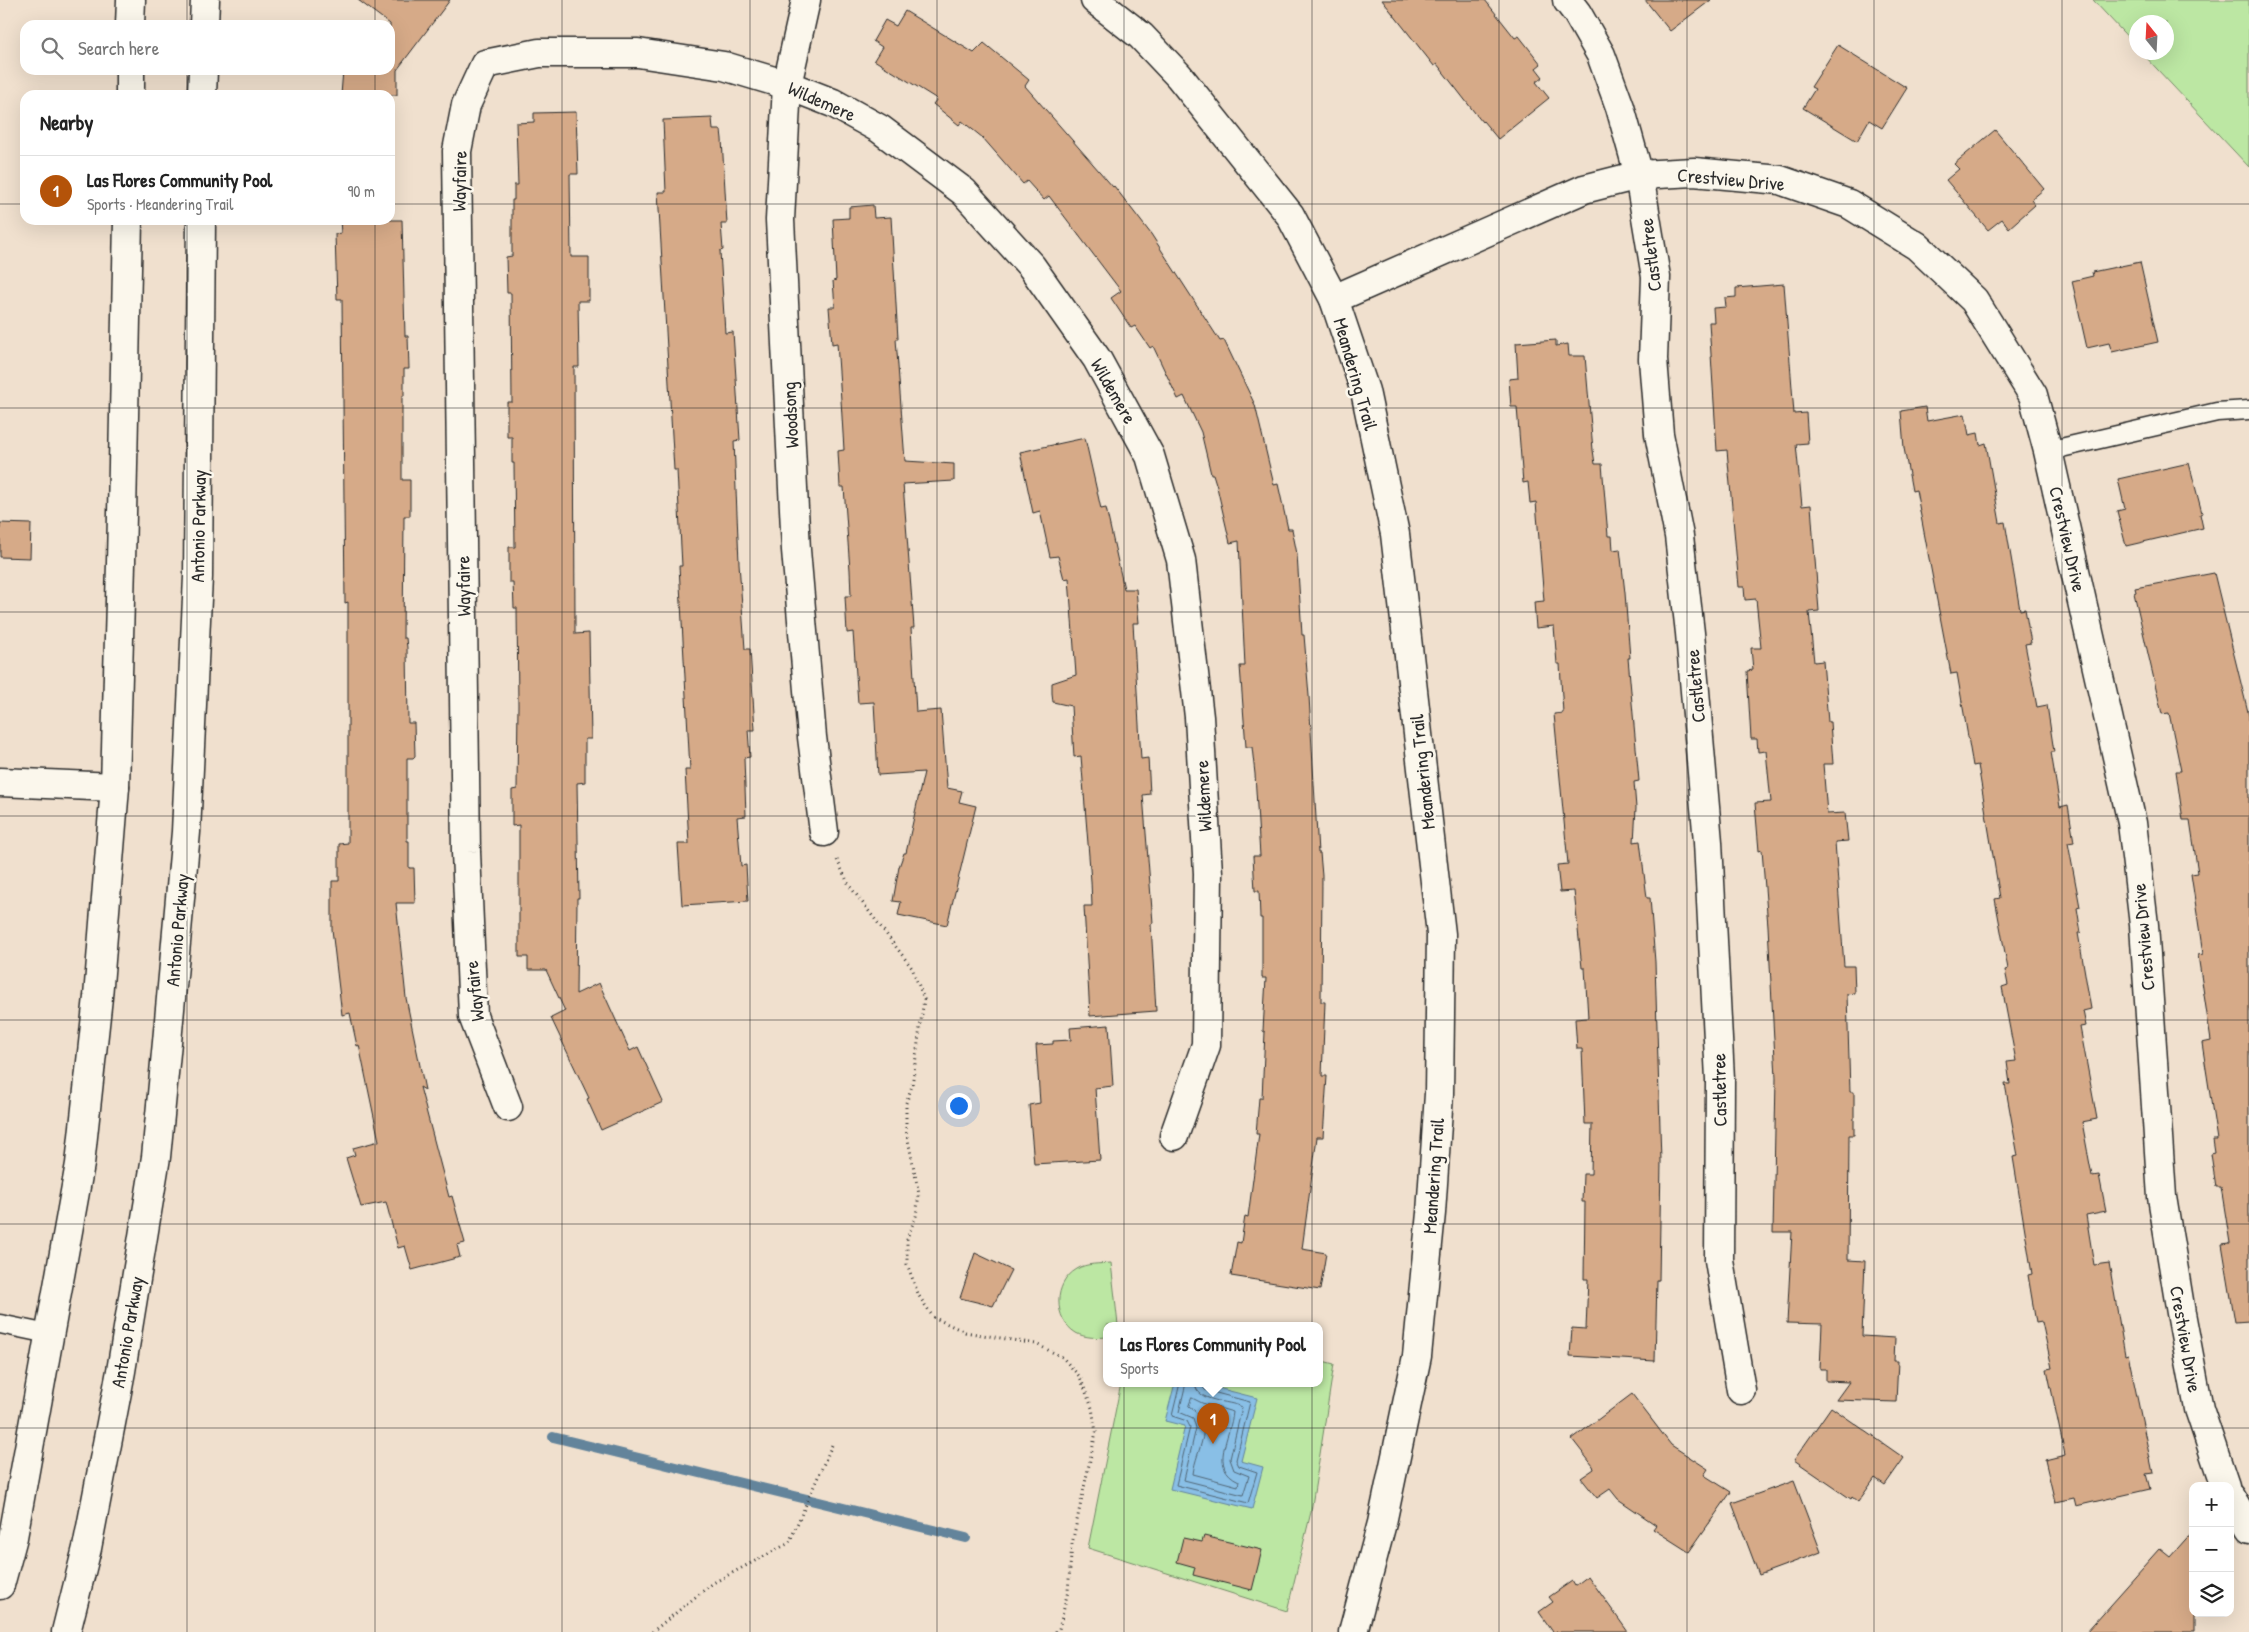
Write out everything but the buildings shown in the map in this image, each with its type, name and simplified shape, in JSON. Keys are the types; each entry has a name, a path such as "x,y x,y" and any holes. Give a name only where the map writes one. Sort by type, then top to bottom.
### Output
{"street":[{"path":"130,0 130,20"},
{"path":"204,20 205,0"},
{"name":"Woodsong","path":"806,0 786,85 780,220 796,550 812,737 824,832"},
{"name":"Meandering Trail","path":"1096,0 1141,36 1179,76 1290,215 1334,299 1364,391 1395,534 1441,934 1439,1094 1431,1213 1417,1356 1382,1523 1353,1632"},
{"name":"Castletree","path":"1567,0 1578,13 1601,55 1620,107 1639,175 1656,277 1653,359 1659,434 1679,536 1690,633 1708,842 1720,1079 1718,1260 1741,1390"},
{"name":"Wildemere","path":"485,64 539,53 638,53 724,66 786,85 833,103 880,130 964,192 1032,267 1097,359 1150,456 1181,560 1199,717 1208,873 1206,1045 1174,1136"},
{"name":"Wayfaire","path":"485,64 466,105 457,151 466,852 473,1016 508,1107"},
{"path":"130,75 130,90"},
{"path":"202,90 203,75"},
{"name":"Crestview Drive","path":"1334,299 1584,189 1639,175 1694,172 1780,180 1849,204 1917,246 1974,300 2032,395 2048,450 2132,823 2144,924 2162,1197 2199,1410 2223,1482"},
{"path":"0,1585 13,1537 80,1164 98,997 115,788 122,563 128,225"},
{"name":"Antonio Parkway","path":"66,1632 87,1548 121,1371 156,1157 168,1042 186,832 198,587 201,225"},
{"path":"0,782 115,788"},
{"path":"2234,1503 2249,1528"}],"lane":[{"path":"2048,450 2217,412 2249,410"},
{"path":"0,1324 48,1334"}],"path":[{"path":"824,832 848,885 912,968 924,999 912,1086 906,1103 906,1130 919,1194 916,1216 907,1238 907,1264 919,1296 933,1317 965,1332 1036,1344 1062,1357 1080,1377 1092,1408 1096,1432 1072,1544 1068,1591 1059,1629 1055,1632"},
{"path":"652,1632 713,1583 789,1543 832,1445"}],"green space":[{"path":"2093,0 2249,0 2249,167 2149,60 2174,60 2174,15 2129,15 2129,39"},
{"path":"1111,1263 1118,1322 1103,1322 1103,1338 1099,1338 1080,1335 1068,1327 1063,1319 1059,1301 1063,1283 1069,1275 1081,1267"},
{"path":"1323,1361 1334,1364 1311,1512 1287,1611 1088,1548 1120,1387 1323,1387"}],"water":[{"path":"1174,1387 1214,1387 1257,1398 1241,1461 1263,1467 1252,1509 1170,1489 1185,1426 1165,1421"}],"waterway":[{"path":"553,1437 966,1538"}],"place":[{"name":"Las Flores Community Pool","path":"1213,1444"}]}
